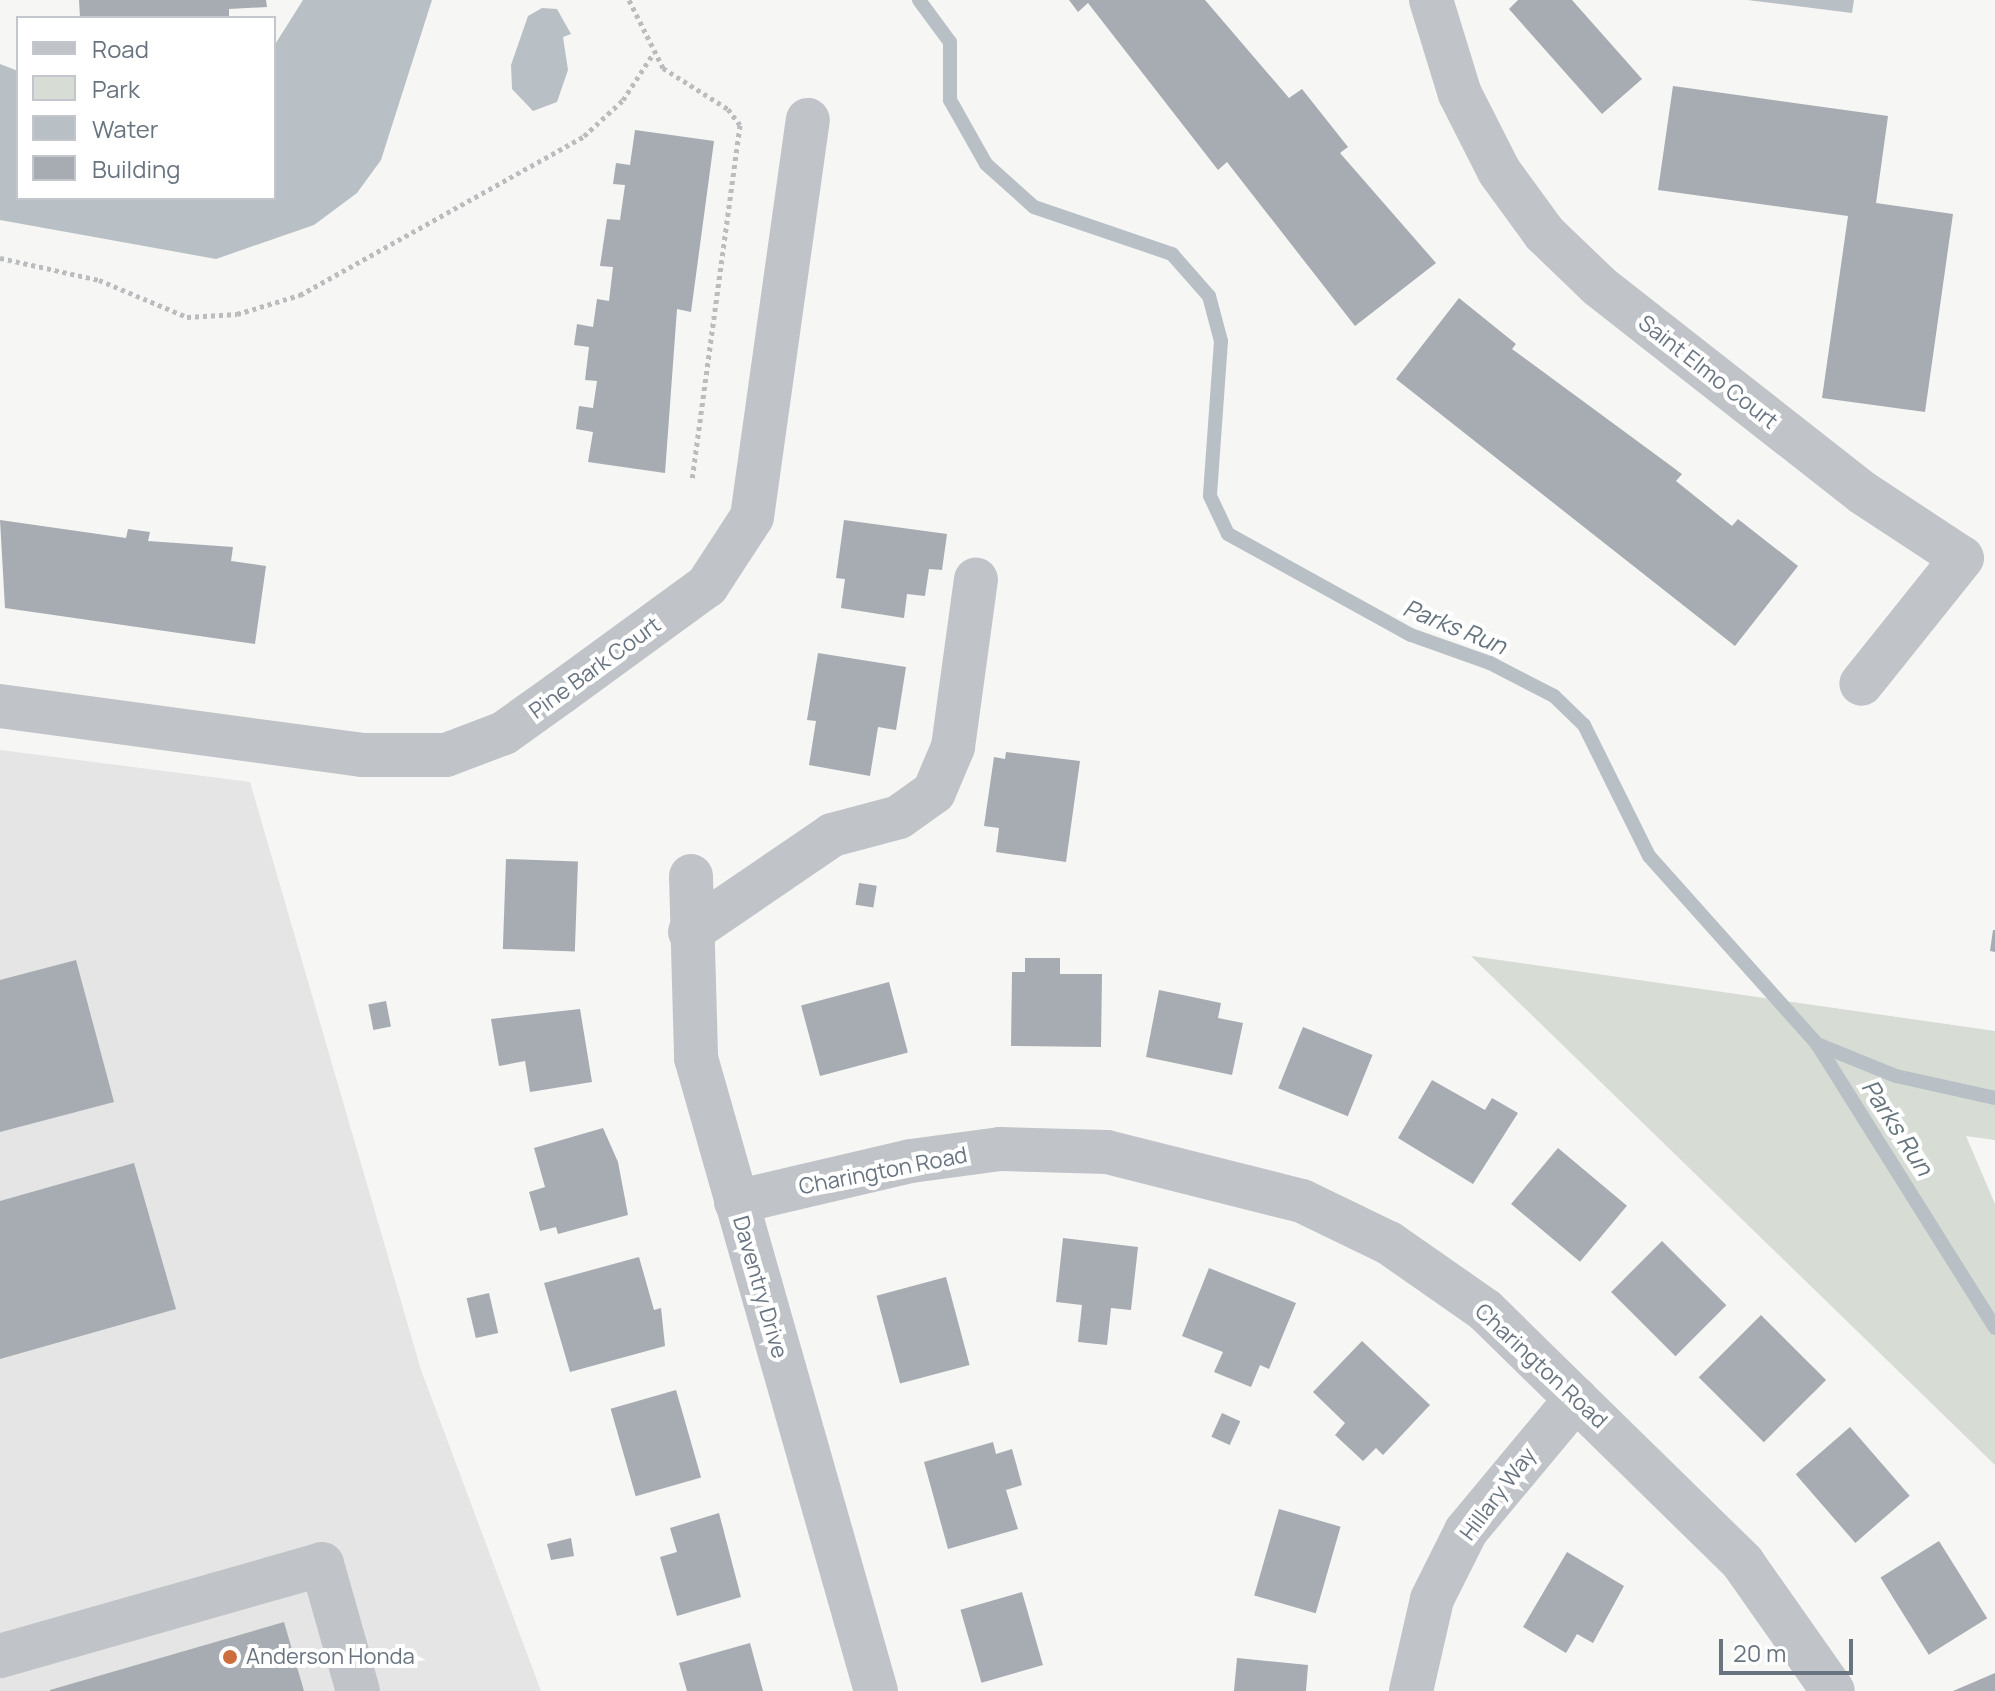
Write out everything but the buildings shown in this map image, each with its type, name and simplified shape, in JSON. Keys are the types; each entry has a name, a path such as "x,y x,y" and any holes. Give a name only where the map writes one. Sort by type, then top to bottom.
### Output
{"street":[{"name":"Saint Elmo Court","path":"1431,0 1460,94 1499,171 1544,233 1599,286 1863,493 1962,558 1861,684"},
{"name":"Pine Bark Court","path":"0,706 362,755 446,755 504,733 572,685 707,586 752,517 808,120"},
{"path":"690,932 832,835 899,817 934,792 953,747 976,580"},
{"name":"Daventry Drive","path":"691,876 690,932 696,1058 876,1691"},
{"name":"Charington Road","path":"736,1202 911,1161 1000,1149 1107,1152 1201,1170 1302,1201 1389,1243 1485,1310 1743,1563 1833,1691"},
{"name":"Hillary Way","path":"1411,1691 1432,1599 1466,1531 1576,1399"},
{"path":"0,1656 322,1564 358,1691"}],"path":[{"path":"629,0 653,54 740,125 692,479"},
{"path":"0,258 99,280 187,317 237,314 287,299 584,136 623,100 653,54"}],"shaded area":[{"path":"0,750 250,782 421,1370 541,1691 0,1691"}],"green space":[{"path":"1471,956 1995,1031 1995,1140 1966,1136 1995,1204 1995,1465"}],"water":[{"path":"303,0 432,0 381,160 357,193 314,225 216,259 0,220 0,64 16,70 16,200 276,200 276,43"},
{"path":"1747,0 1854,0 1852,13"},
{"path":"542,8 557,9 571,34 563,37 568,70 557,102 533,111 512,89 511,65 528,16"}],"waterway":[{"name":"Parks Run","path":"919,0 950,42 950,100 986,164 1034,207 1172,254 1209,296 1221,341 1210,496 1228,534 1411,635 1490,663 1554,696 1584,725 1649,856 1817,1044 1995,1328"},
{"path":"1817,1044 1896,1076 1995,1098"}],"place":[{"name":"Anderson Honda","path":"230,1657"}]}
